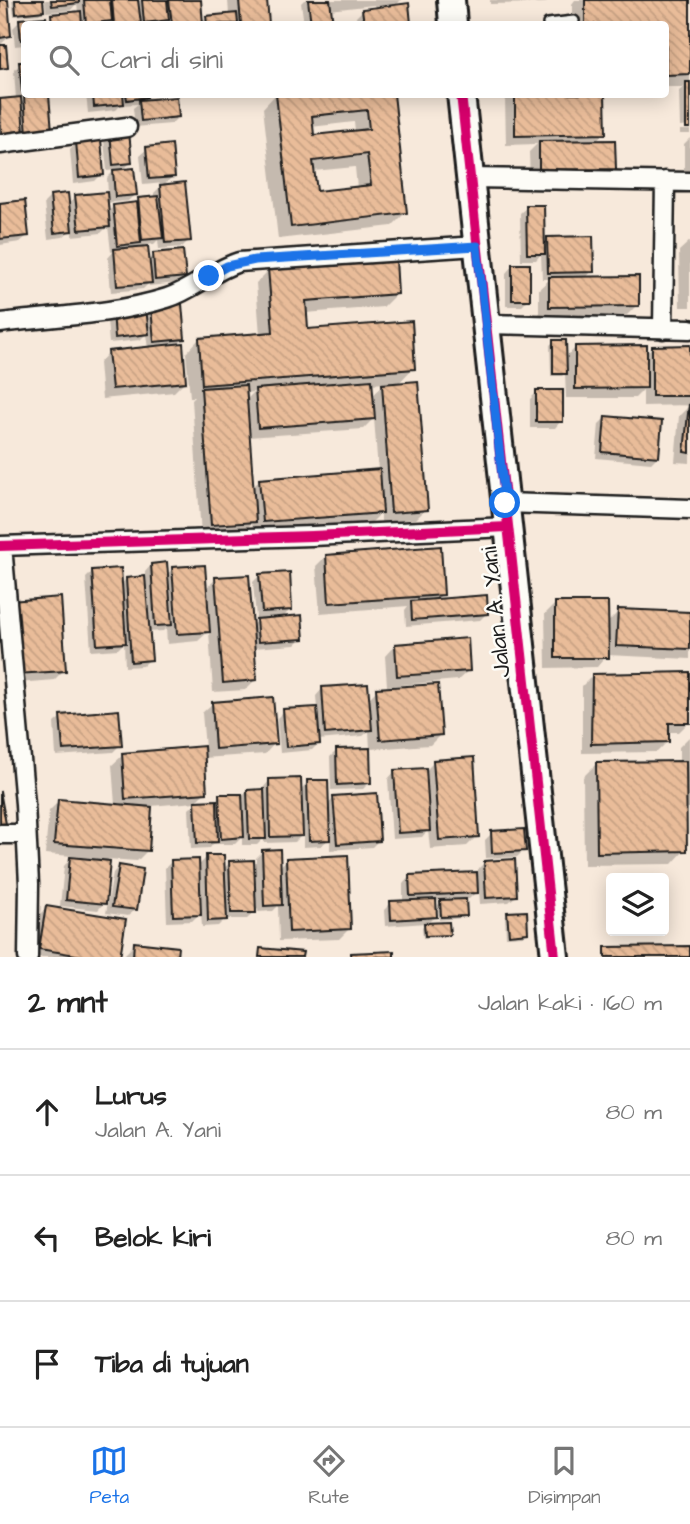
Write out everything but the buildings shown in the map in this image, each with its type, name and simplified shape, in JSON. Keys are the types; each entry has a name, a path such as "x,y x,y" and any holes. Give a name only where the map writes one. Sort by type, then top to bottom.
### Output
{"street":[{"path":"451,0 453,21"},
{"name":"Jalan A. Yani","path":"461,98 555,957"},
{"path":"0,144 127,127"},
{"path":"470,178 690,182"},
{"path":"663,329 665,181"},
{"path":"0,323 90,314 166,298 194,286 218,270 239,262 477,246"},
{"path":"486,324 690,329"},
{"path":"27,957 29,884 26,834 1,546 326,535 507,515 690,509"},
{"path":"0,834 26,834"}],"cycle path":[{"path":"461,98 555,957"},
{"path":"0,546 508,527"}],"route":[{"path":"209,276 227,266 255,260 477,246 505,503"}]}
